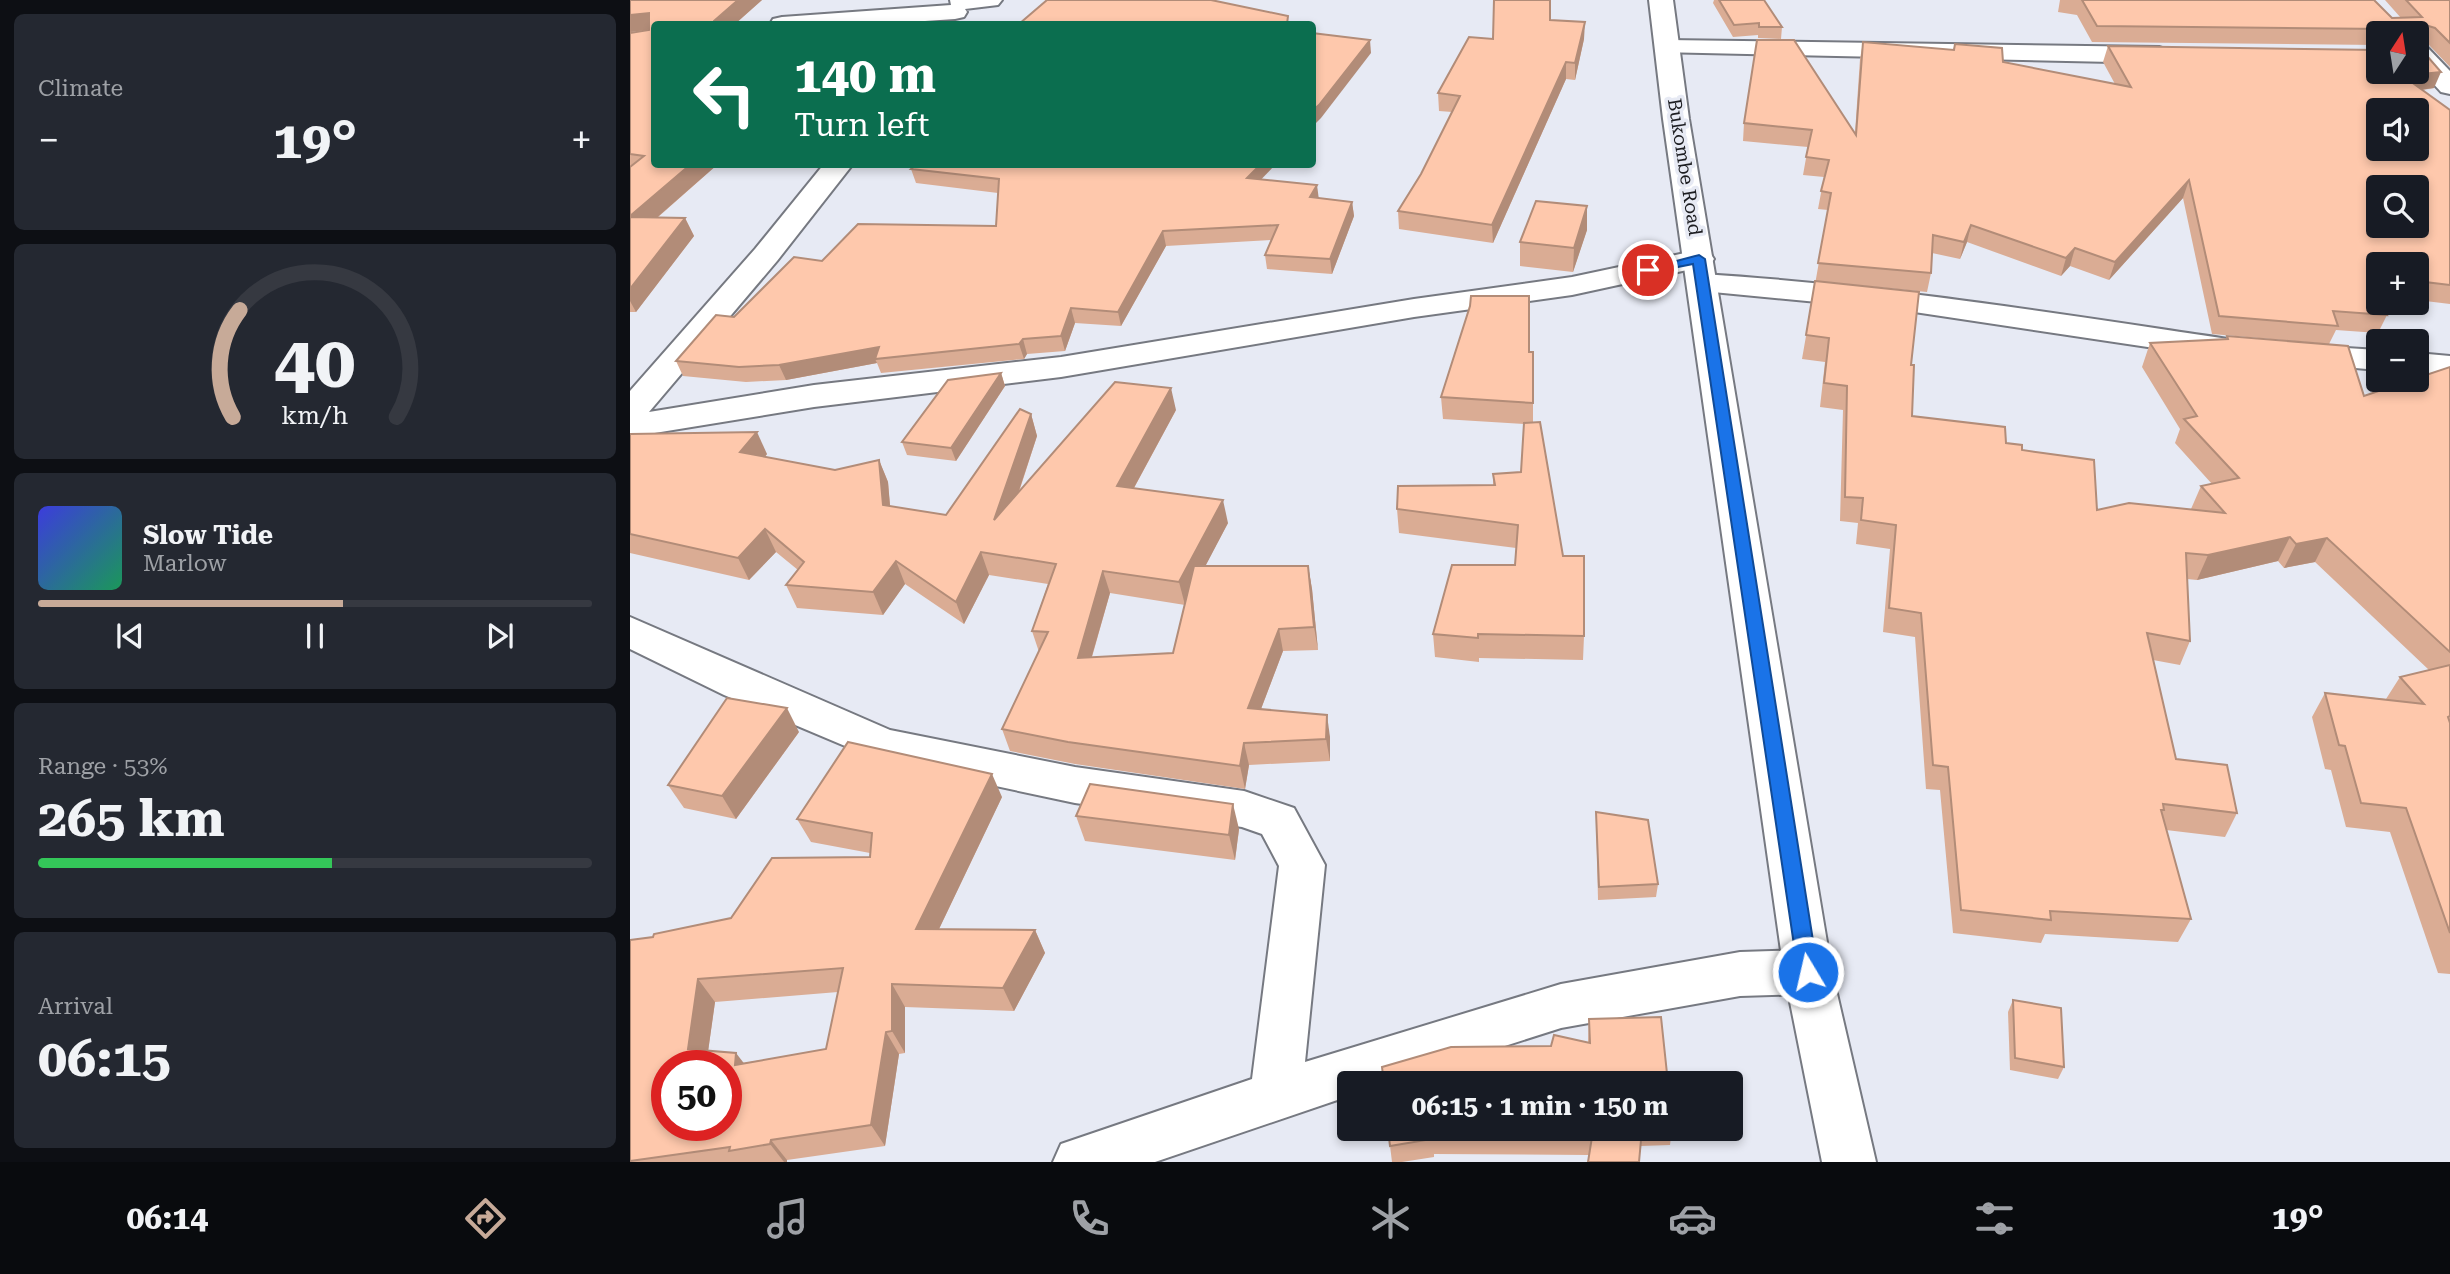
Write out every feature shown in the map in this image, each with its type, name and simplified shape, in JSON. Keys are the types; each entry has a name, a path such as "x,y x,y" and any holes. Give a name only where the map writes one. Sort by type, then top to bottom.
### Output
{"street":[{"path":"819,21 956,10 990,0"},
{"name":"Bukombe Road","path":"1661,0 1808,972 1849,1162"},
{"path":"1667,47 2187,55"},
{"path":"2429,55 2450,54"},
{"path":"2429,65 2450,86"},
{"path":"630,412 766,255 836,168"},
{"path":"630,426 814,396 1074,365 1414,308 1701,271 1783,287 1870,296 2258,352 2366,359"},
{"path":"2429,364 2450,366"},
{"path":"630,632 739,684 883,745 1075,785 1244,809 1278,821 1302,865 1276,1096"},
{"path":"1080,1162 1276,1096 1561,1006 1740,974 1808,972"}],"building":[{"path":"630,0 738,0 714,21 651,21 651,168 686,168 630,216 630,167 644,156 630,154 630,33 649,30 649,13 630,15"},
{"path":"1047,0 1211,0 1288,16 1287,21 1022,21"},
{"path":"1494,0 1550,0 1550,20 1585,22 1575,63 1566,62 1492,225 1398,211 1421,174 1460,96 1438,93 1469,37 1493,39"},
{"path":"1719,0 1764,0 1782,27 1759,27 1759,23 1734,25"},
{"path":"2082,0 2374,0 2392,18 2422,17 2406,0 2450,0 2450,43 2435,28 2429,26 2429,21 2366,21 2366,29 2097,26"},
{"path":"1316,33 1370,40 1316,108"},
{"path":"1757,40 1794,40 1856,135 1863,42 1954,50 1955,44 2002,48 2003,62 2131,87 2108,46 2366,50 2366,84 2414,84 2450,110 2450,285 2429,282 2429,252 2366,252 2366,313 2333,311 2338,326 2219,316 2189,180 2115,262 2075,248 2066,258 1971,225 1964,242 1933,235 1931,273 1818,263 1831,193 1821,191 1829,160 1806,157 1812,130 1744,123"},
{"path":"2429,58 2441,72 2429,73"},
{"path":"1257,168 1247,178 1317,185 1310,197 1352,202 1330,259 1265,255 1278,225 1163,231 1118,312 1071,308 1061,336 1023,339 1019,344 875,359 879,347 779,365 739,367 676,361 716,315 734,317 794,257 822,261 858,224 996,226 999,179 911,169"},
{"path":"1536,201 1587,206 1574,248 1520,242"},
{"path":"630,217 685,218 630,289"},
{"path":"1815,281 1919,292 1911,365 1914,365 1912,416 2005,427 2006,443 2022,445 2022,450 2094,460 2097,510 2129,503 2225,513 2201,486 2239,478 2184,419 2197,416 2150,343 2228,339 2227,336 2348,346 2364,396 2376,392 2429,392 2429,374 2450,367 2450,652 2327,538 2296,544 2290,537 2208,555 2186,553 2190,641 2147,633 2176,759 2227,765 2237,813 2163,804 2164,810 2161,810 2191,919 2050,911 2051,920 1961,910 1948,767 1933,765 1921,613 1889,608 1896,525 1861,520 1863,498 1845,497 1847,386 1824,383 1829,338 1806,335"},
{"path":"1471,296 1529,296 1533,403 1441,397"},
{"path":"1001,373 951,448 902,442 948,380"},
{"path":"1115,382 1171,388 1117,486 1223,500 1179,582 1103,571 1078,658 1173,653 1194,566 1308,566 1314,627 1279,629 1248,708 1327,715 1326,739 1244,743 1240,766 1068,742 1002,729 1048,632 1032,631 1056,564 981,552 956,602 896,561 873,592 786,585 804,562 765,529 738,558 630,534 630,434 757,432 740,452 835,470 879,460 883,505 946,515 1020,409 1031,414 994,520"},
{"path":"1540,422 1563,556 1584,556 1584,636 1478,634 1478,638 1433,634 1452,565 1515,565 1518,525 1397,509 1398,486 1495,485 1493,474 1521,472 1524,423"},
{"path":"2450,665 2450,933 2406,808 2361,803 2345,746 2339,745 2325,693 2424,704 2400,677"},
{"path":"727,698 787,708 722,796 668,785"},
{"path":"848,742 992,774 916,929 1035,930 1003,988 892,984 892,1031 886,1032 871,1125 771,1140 770,1144 729,1151 730,1147 630,1161 630,940 731,918 772,858 870,857 872,833 797,819"},
{"path":"1090,784 1233,804 1229,835 1076,816"},
{"path":"1596,812 1648,820 1658,884 1599,887"},
{"path":"2013,1000 2061,1008 2064,1067 2015,1058"},
{"path":"1661,1017 1667,1071 1382,1071 1382,1067 1451,1047 1551,1046 1554,1035 1590,1043 1589,1019"},
{"path":"1389,1141 1420,1141 1390,1146"},
{"path":"1591,1141 1641,1141 1639,1162 1588,1162"}],"route":[{"path":"1648,270 1699,259 1808,972"}]}
